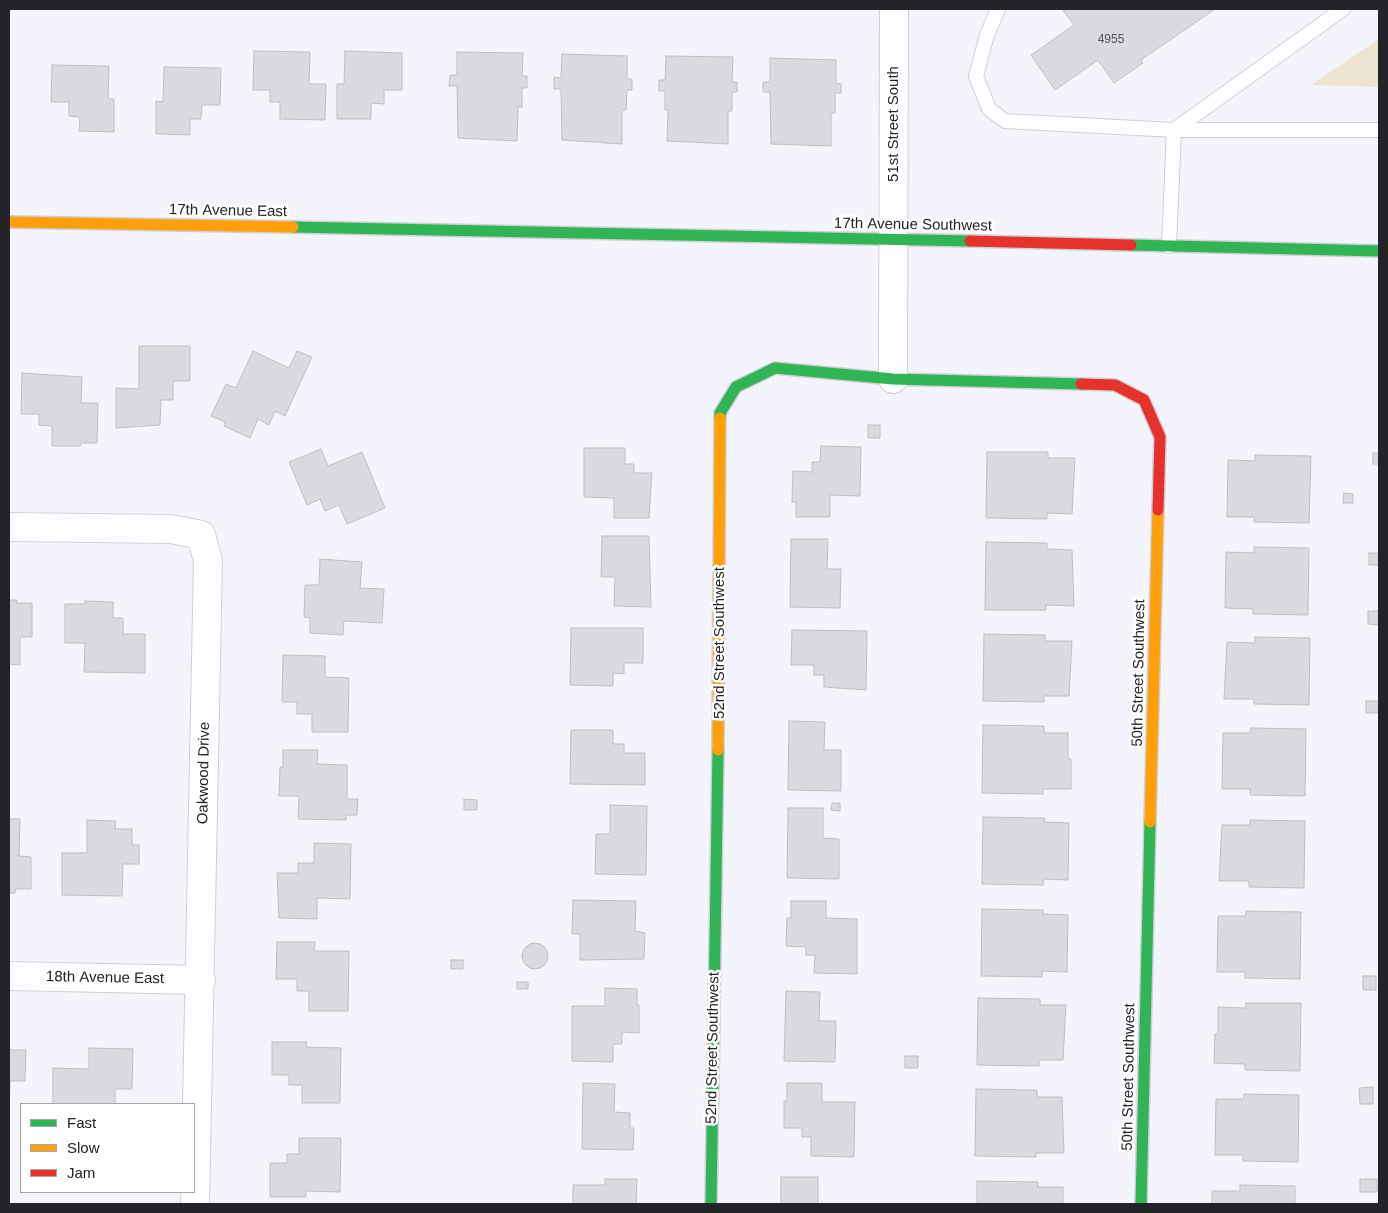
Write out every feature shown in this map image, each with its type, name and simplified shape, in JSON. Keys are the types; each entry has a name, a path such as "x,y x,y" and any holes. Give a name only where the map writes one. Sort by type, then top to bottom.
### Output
{"street":[{"name":"51st Street South","path":"893,239 894,9"},
{"name":"17th Avenue East","path":"9,222 446,230"},
{"name":"17th Avenue Southwest","path":"446,230 1379,251"},
{"path":"893,239 893,378"},
{"name":"52nd Street Southwest","path":"710,1204 720,712 720,413 736,387 775,368 893,378"},
{"name":"50th Street Southwest","path":"893,378 1115,385 1144,400 1160,437 1141,1204"},
{"name":"Oakwood Drive","path":"9,527 171,529 200,535 208,561 195,1204"},
{"name":"18th Avenue East","path":"9,976 200,980"}],"lane":[{"path":"998,9 987,35 976,76 989,109 1005,121 1174,130 1379,130"},
{"path":"1174,130 1343,9"},
{"path":"1170,246 1174,130"}],"shaded area":[{"path":"1379,39 1379,87 1311,85"}],"building":[{"path":"1062,9 1215,9 1141,60 1143,63 1114,83 1098,60 1055,90 1031,55 1074,25"},
{"path":"254,51 310,52 309,84 326,84 325,120 280,119 280,102 270,102 270,90 253,90"},
{"path":"345,51 402,53 402,90 384,90 384,104 371,103 371,119 337,119 337,84 344,84"},
{"path":"457,52 523,53 522,76 527,76 527,88 522,88 522,107 518,107 517,141 458,138 457,86 449,86 450,75 457,75"},
{"path":"562,54 627,56 627,79 632,79 632,90 627,90 626,110 622,110 622,144 562,140 561,89 554,89 554,77 561,78"},
{"path":"666,56 733,57 732,82 737,82 737,92 732,92 732,111 728,111 728,144 667,141 668,110 665,110 665,91 659,91 659,80 665,80"},
{"path":"770,58 836,60 836,83 841,84 841,93 835,93 835,113 831,113 831,146 771,144 770,92 763,92 763,82 770,82"},
{"path":"52,65 109,66 108,99 114,99 114,132 79,131 80,117 69,116 69,102 51,102"},
{"path":"164,67 221,68 220,105 202,105 201,119 190,119 190,135 156,134 156,101 163,102"},
{"path":"139,346 190,346 190,381 173,381 173,400 161,400 160,425 116,428 116,388 139,389"},
{"path":"253,351 289,368 297,351 312,357 285,416 275,411 269,425 258,419 250,438 224,426 225,422 211,416 226,384 236,388"},
{"path":"22,373 82,377 81,403 98,403 97,443 81,443 80,446 52,446 52,426 39,425 39,414 21,414"},
{"path":"868,425 880,425 880,438 868,438"},
{"path":"821,446 861,447 860,496 830,495 830,517 796,517 796,502 792,502 793,471 812,472 812,462 820,462"},
{"path":"584,448 625,448 625,464 634,464 634,473 652,473 649,518 614,518 614,498 584,497"},
{"path":"321,449 328,466 362,452 385,508 347,524 339,505 325,511 320,499 307,505 289,462"},
{"path":"987,452 1048,452 1048,458 1075,458 1072,514 1047,513 1047,519 986,518"},
{"path":"1373,453 1379,453 1379,464 1373,464"},
{"path":"1255,455 1311,456 1309,523 1254,522 1254,517 1227,517 1228,460 1255,461"},
{"path":"1344,493 1353,494 1353,503 1343,503"},
{"path":"602,536 649,536 651,607 614,606 615,577 601,577"},
{"path":"791,539 828,539 827,569 841,569 840,608 790,607"},
{"path":"986,542 1047,543 1047,549 1072,550 1074,606 1046,605 1046,610 985,610"},
{"path":"1254,547 1309,548 1308,615 1253,614 1253,609 1225,608 1226,552 1254,553"},
{"path":"1369,553 1379,553 1379,565 1369,565"},
{"path":"320,559 362,562 360,588 384,589 382,623 344,621 343,635 310,633 310,618 304,617 305,585 319,585"},
{"path":"9,600 17,600 16,603 32,603 32,637 20,637 20,665 9,664"},
{"path":"85,601 113,602 113,618 123,618 123,634 145,634 145,673 84,672 85,643 65,643 65,604 85,604"},
{"path":"1368,611 1379,611 1379,625 1368,624"},
{"path":"571,628 643,628 643,663 624,663 624,674 613,673 613,686 570,685"},
{"path":"792,630 867,631 866,690 824,687 824,675 814,675 814,665 791,665"},
{"path":"984,634 1045,635 1045,641 1072,641 1069,696 1044,696 1044,702 983,701"},
{"path":"1255,637 1310,638 1309,705 1254,704 1254,699 1224,699 1227,642 1255,643"},
{"path":"283,655 325,656 325,677 349,678 348,732 312,732 312,714 297,714 297,702 282,702"},
{"path":"1366,701 1379,701 1379,713 1366,713"},
{"path":"789,721 825,722 824,750 841,750 841,791 788,790"},
{"path":"983,725 1044,726 1044,733 1068,733 1068,759 1071,759 1071,789 1043,789 1043,794 982,793"},
{"path":"1251,728 1306,729 1305,796 1250,795 1250,789 1222,789 1223,733 1250,733"},
{"path":"571,730 613,730 613,744 624,744 624,753 645,753 645,785 570,784"},
{"path":"283,750 318,750 317,764 347,765 347,799 358,799 357,815 346,815 346,820 298,819 299,796 279,796 280,767 283,767"},
{"path":"464,799 477,800 477,810 464,810"},
{"path":"832,803 840,803 840,811 831,810"},
{"path":"610,805 647,806 646,875 595,874 596,834 610,834"},
{"path":"788,808 823,808 823,838 839,839 839,879 787,878"},
{"path":"983,817 1045,818 1044,822 1069,823 1068,880 1044,879 1043,885 982,884"},
{"path":"9,819 20,819 19,856 31,857 31,889 15,889 15,893 9,893"},
{"path":"87,820 116,821 115,829 132,829 132,845 139,845 139,864 123,864 122,896 62,895 62,853 87,853"},
{"path":"1250,820 1305,821 1304,888 1249,887 1249,881 1219,881 1222,825 1250,825"},
{"path":"314,843 351,844 350,899 317,898 317,919 279,918 277,873 298,873 298,863 314,863"},
{"path":"573,900 636,901 635,931 645,933 644,959 580,960 580,934 572,934"},
{"path":"791,901 826,901 826,918 857,919 857,974 814,973 815,955 806,955 806,947 786,946 787,918 791,918"},
{"path":"982,909 1043,910 1043,914 1068,915 1067,972 1042,971 1042,977 981,976"},
{"path":"1246,911 1301,912 1300,979 1245,978 1245,972 1217,972 1218,916 1246,916"},
{"path":"277,942 315,942 314,951 349,951 348,1011 309,1011 309,991 297,991 297,979 276,979"},
{"path":"535,943 544,947 548,956 544,965 535,969 526,965 522,956 526,947"},
{"path":"451,960 463,960 463,969 451,969"},
{"path":"1363,976 1376,976 1376,990 1363,990"},
{"path":"517,982 528,982 528,989 517,989"},
{"path":"605,988 637,989 639,1033 622,1032 622,1044 613,1044 613,1062 572,1061 572,1006 605,1006"},
{"path":"786,991 820,992 819,1021 836,1021 835,1062 784,1061"},
{"path":"978,998 1040,999 1040,1005 1066,1005 1063,1060 1039,1060 1039,1066 977,1065"},
{"path":"1246,1003 1301,1003 1300,1071 1245,1070 1245,1064 1214,1063 1215,1034 1218,1034 1218,1007 1246,1008"},
{"path":"272,1042 307,1042 306,1047 341,1048 340,1103 302,1103 302,1085 289,1085 289,1075 272,1075"},
{"path":"9,1047 10,1050 26,1050 25,1081 10,1081 9,1113"},
{"path":"89,1048 133,1049 132,1089 115,1089 115,1103 53,1103 53,1068 89,1069"},
{"path":"905,1056 918,1056 918,1068 905,1068"},
{"path":"583,1083 615,1084 614,1112 630,1113 630,1128 634,1128 633,1150 582,1149"},
{"path":"787,1083 822,1083 822,1102 855,1102 854,1157 811,1156 811,1137 802,1137 802,1128 784,1128 784,1101 787,1101"},
{"path":"1373,1087 1373,1104 1360,1104 1359,1088"},
{"path":"976,1089 1037,1090 1037,1097 1062,1097 1064,1153 1036,1153 1036,1157 975,1156"},
{"path":"1244,1094 1299,1095 1298,1162 1243,1161 1243,1155 1215,1155 1216,1099 1244,1099"},
{"path":"299,1138 341,1138 340,1192 306,1191 306,1197 270,1197 270,1163 287,1163 287,1154 299,1154"},
{"path":"781,1177 818,1177 818,1204 781,1204"},
{"path":"605,1179 637,1179 636,1204 573,1204 573,1185 605,1185"},
{"path":"1360,1179 1377,1179 1377,1192 1360,1192"},
{"path":"977,1181 1038,1182 1038,1187 1063,1187 1063,1204 977,1204"},
{"path":"1240,1185 1295,1186 1295,1204 1212,1204 1212,1191 1240,1191"}],"traffic: fast":[{"path":"293,227 970,241"},
{"path":"1131,245 1379,251"},
{"path":"720,418 720,413 736,387 775,368 893,379 1081,384"},
{"path":"711,1204 718,750"},
{"path":"1141,1204 1150,822"}],"traffic: slow":[{"path":"9,222 293,227"},
{"path":"718,750 720,418"},
{"path":"1150,822 1158,510"}],"traffic: jam":[{"path":"970,241 1131,245"},
{"path":"1081,384 1115,385 1144,400 1160,437 1158,510"}]}
